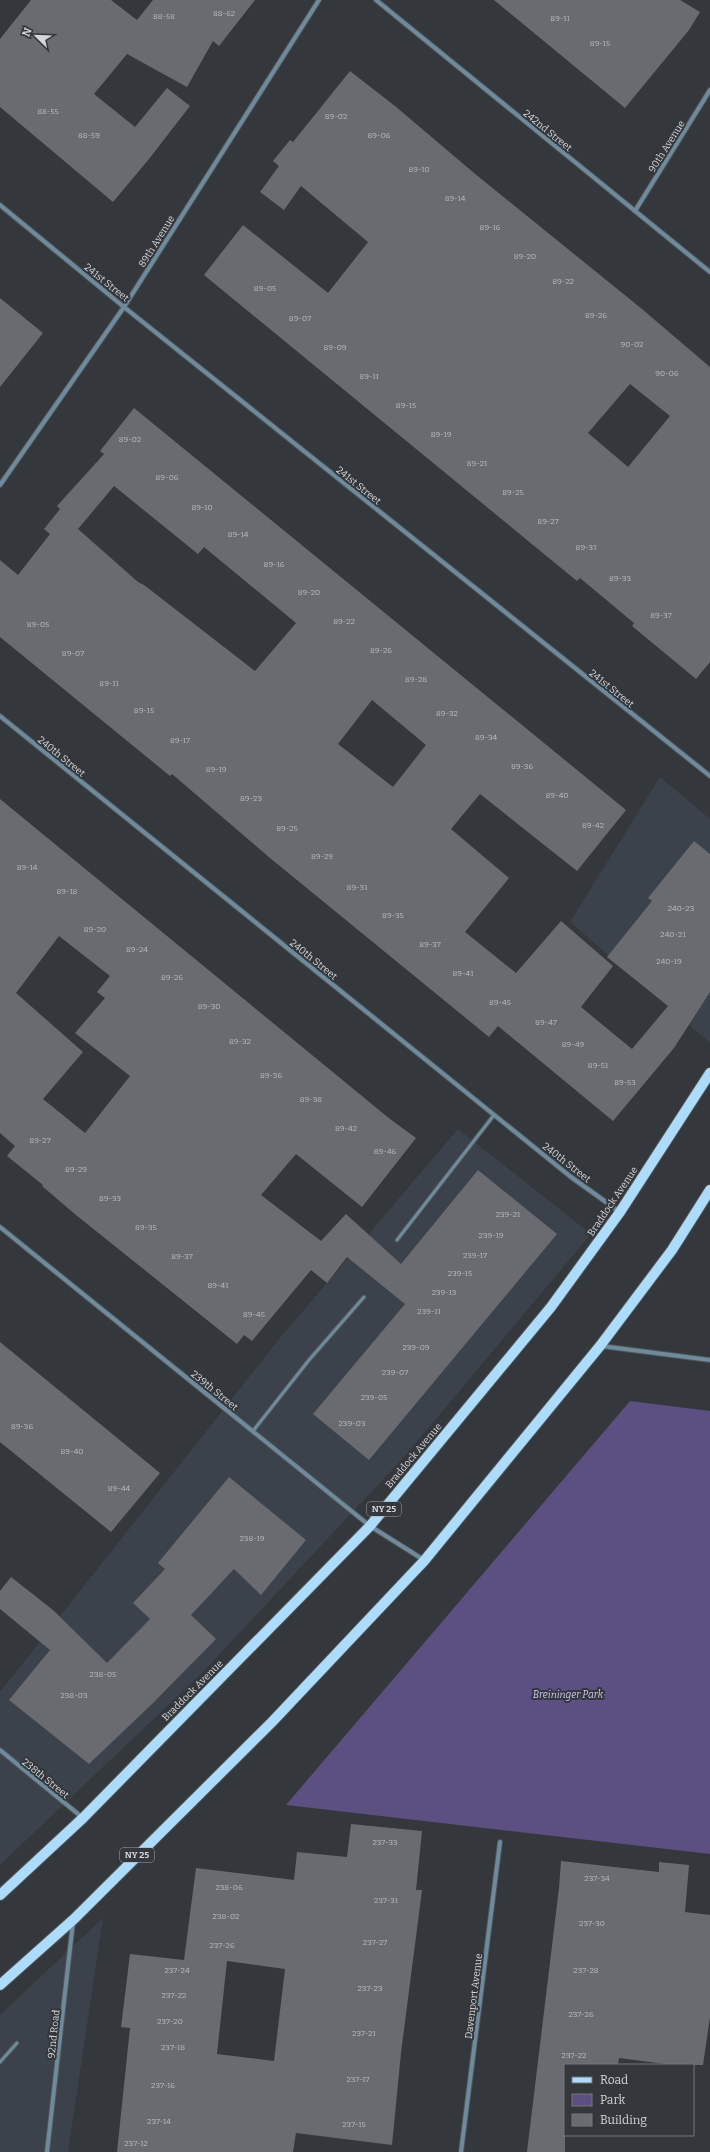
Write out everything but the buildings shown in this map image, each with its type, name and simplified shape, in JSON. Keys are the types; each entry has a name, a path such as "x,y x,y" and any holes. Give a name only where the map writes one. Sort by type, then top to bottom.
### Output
{"main road":[{"name":"Braddock Avenue","path":"0,1895 83,1818 370,1526 551,1307 620,1212 710,1073"},
{"name":"NY 25","path":"0,1985 74,1919 272,1722 424,1561 600,1346 672,1250 710,1190"}],"street":[{"name":"89th Avenue","path":"0,485 124,307 319,0"},
{"name":"242nd Street","path":"376,0 710,272"},
{"name":"90th Avenue","path":"635,210 710,90"},
{"name":"241st Street","path":"0,205 124,307 710,776"},
{"name":"240th Street","path":"0,716 571,1177 620,1212"},
{"name":"239th Street","path":"0,1227 370,1526 424,1561"},
{"path":"600,1346 710,1360"},
{"name":"238th Street","path":"0,1750 83,1818"},
{"name":"Davenport Avenue","path":"461,2152 500,1842"},
{"name":"92nd Road","path":"48,2152 74,1919"}],"lane":[{"path":"397,1240 494,1114"},
{"path":"253,1431 309,1360 364,1297"},
{"path":"0,2062 17,2043"}],"shaded area":[{"path":"660,777 710,819 710,1043 570,922"},
{"path":"458,1129 591,1234 405,1456 201,1674 0,1865 0,1692 280,1338"},
{"path":"103,1918 68,2152 0,2152 0,2015"}],"green space":[{"name":"Breininger Park","path":"630,1401 710,1411 710,1854 286,1805"}]}
